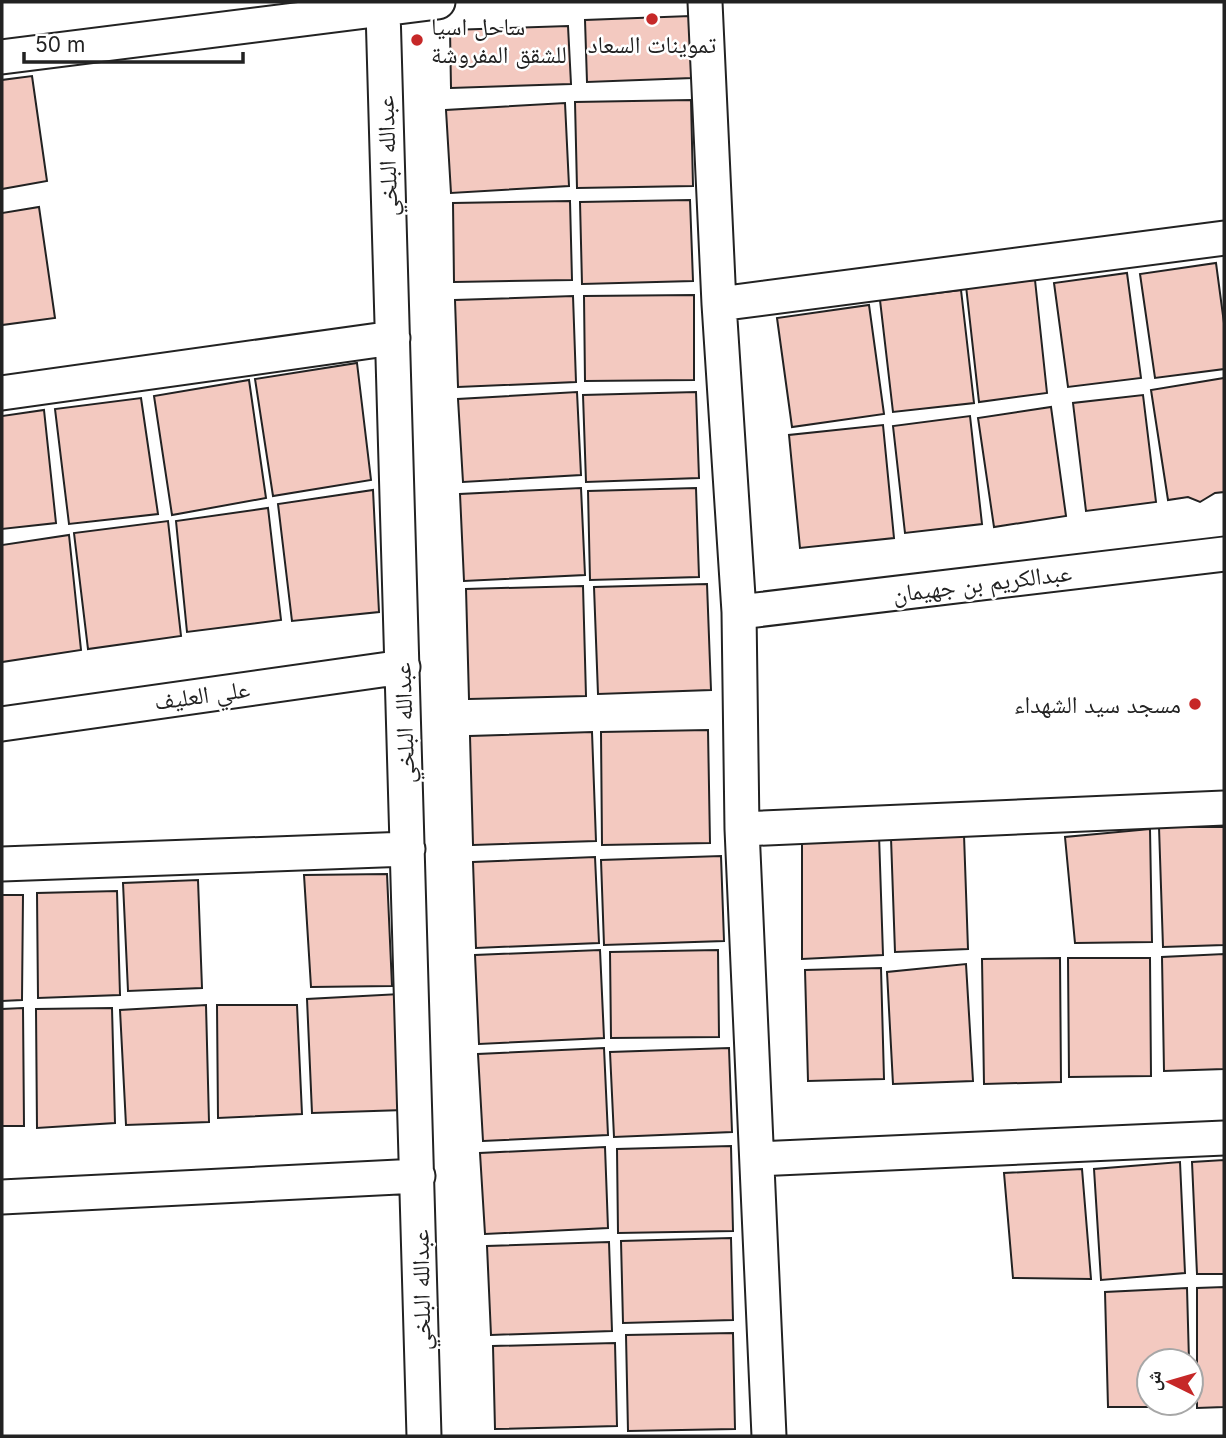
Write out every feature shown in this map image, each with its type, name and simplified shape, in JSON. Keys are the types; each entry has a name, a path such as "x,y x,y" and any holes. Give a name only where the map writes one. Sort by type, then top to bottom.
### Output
{"street":[{"path":"2,57 438,2"},
{"path":"705,2 719,304 739,612 742,828 769,1436"},
{"name":"عبدالله البلخي","path":"383,10 424,1436"},
{"path":"719,304 1224,238"},
{"path":"2,393 393,338"},
{"name":"عبدالكريم بن جهيمان","path":"739,612 1224,554"},
{"name":"علي العليف","path":"2,724 403,667"},
{"path":"742,828 1224,808"},
{"path":"2,864 408,849"},
{"path":"757,1159 1224,1138"},
{"path":"2,1197 418,1176"}],"building":[{"path":"690,16 692,78 587,82 585,20"},
{"path":"568,26 571,84 451,88 450,30"},
{"path":"32,76 47,181 2,189 2,80"},
{"path":"691,100 693,186 577,188 575,102"},
{"path":"565,103 569,186 451,193 446,110"},
{"path":"690,200 693,281 582,284 580,202"},
{"path":"570,201 572,280 454,282 453,203"},
{"path":"39,207 55,318 2,325 2,213"},
{"path":"1216,263 1224,323 1224,369 1155,378 1140,274"},
{"path":"1127,273 1141,378 1068,387 1054,283"},
{"path":"1035,280 1047,393 979,402 966,286"},
{"path":"961,290 974,403 893,412 880,300"},
{"path":"694,295 694,380 585,381 584,296"},
{"path":"573,296 576,382 458,387 455,300"},
{"path":"869,305 884,414 792,427 777,318"},
{"path":"357,363 371,480 273,496 255,379"},
{"path":"1224,378 1224,492 1215,493 1200,502 1188,497 1168,500 1151,390"},
{"path":"249,380 266,498 172,515 154,396"},
{"path":"577,392 581,475 463,482 458,399"},
{"path":"696,392 699,478 586,482 583,395"},
{"path":"1143,395 1156,502 1086,511 1073,403"},
{"path":"141,398 158,514 69,524 55,409"},
{"path":"1051,407 1066,516 994,527 978,418"},
{"path":"44,410 56,523 2,529 2,416"},
{"path":"970,416 982,524 905,533 893,426"},
{"path":"883,425 894,538 800,548 789,435"},
{"path":"581,488 585,575 464,581 460,494"},
{"path":"696,488 699,577 590,580 588,491"},
{"path":"373,490 379,612 292,621 278,504"},
{"path":"268,508 281,620 187,632 176,521"},
{"path":"168,521 181,636 88,649 74,533"},
{"path":"69,535 81,650 2,662 2,545"},
{"path":"707,584 711,690 598,694 594,587"},
{"path":"583,586 586,696 469,699 466,589"},
{"path":"708,730 710,843 602,845 601,732"},
{"path":"592,732 596,841 473,845 470,736"},
{"path":"1159,827 1224,827 1224,945 1163,947"},
{"path":"1150,829 1152,942 1075,943 1065,837"},
{"path":"879,835 883,955 802,959 802,840"},
{"path":"964,835 968,949 895,952 891,838"},
{"path":"721,856 724,941 604,945 601,860"},
{"path":"595,857 599,943 476,948 473,862"},
{"path":"387,874 392,986 311,987 304,875"},
{"path":"198,880 202,988 128,991 123,883"},
{"path":"117,891 120,995 38,998 37,893"},
{"path":"2,895 23,895 22,1000 2,1001"},
{"path":"600,950 604,1038 479,1044 475,955"},
{"path":"718,950 719,1037 611,1038 610,952"},
{"path":"1224,954 1224,1069 1164,1071 1162,957"},
{"path":"1060,958 1061,1082 984,1084 982,959"},
{"path":"1068,958 1150,958 1151,1076 1069,1077"},
{"path":"966,964 973,1081 893,1084 887,972"},
{"path":"881,968 884,1079 808,1081 805,970"},
{"path":"400,994 404,1110 312,1113 307,999"},
{"path":"206,1005 209,1122 126,1125 120,1010"},
{"path":"217,1005 297,1005 302,1114 218,1118"},
{"path":"23,1008 24,1126 2,1126 2,1009"},
{"path":"112,1008 115,1123 37,1128 36,1009"},
{"path":"604,1048 608,1135 483,1141 478,1054"},
{"path":"729,1048 732,1132 614,1137 610,1052"},
{"path":"731,1146 733,1231 618,1233 617,1149"},
{"path":"605,1147 608,1228 485,1234 480,1153"},
{"path":"1224,1160 1224,1274 1197,1274 1192,1162"},
{"path":"1180,1162 1185,1273 1101,1280 1094,1169"},
{"path":"1082,1169 1091,1279 1013,1278 1004,1173"},
{"path":"731,1238 733,1320 623,1323 621,1241"},
{"path":"609,1242 612,1331 491,1335 487,1246"},
{"path":"1224,1287 1224,1407 1205,1408 1205,1347 1197,1347 1197,1288"},
{"path":"1187,1288 1189,1347 1135,1347 1135,1407 1108,1407 1105,1292"},
{"path":"733,1333 735,1429 628,1431 626,1335"},
{"path":"615,1343 617,1426 495,1429 493,1346"}],"place":[{"name":"تموينات السعاد","path":"652,19"},
{"name":"ساحل اسيا للشقق المفروشة","path":"417,40"},
{"name":"مسجد سيد الشهداء","path":"1195,704"}]}
